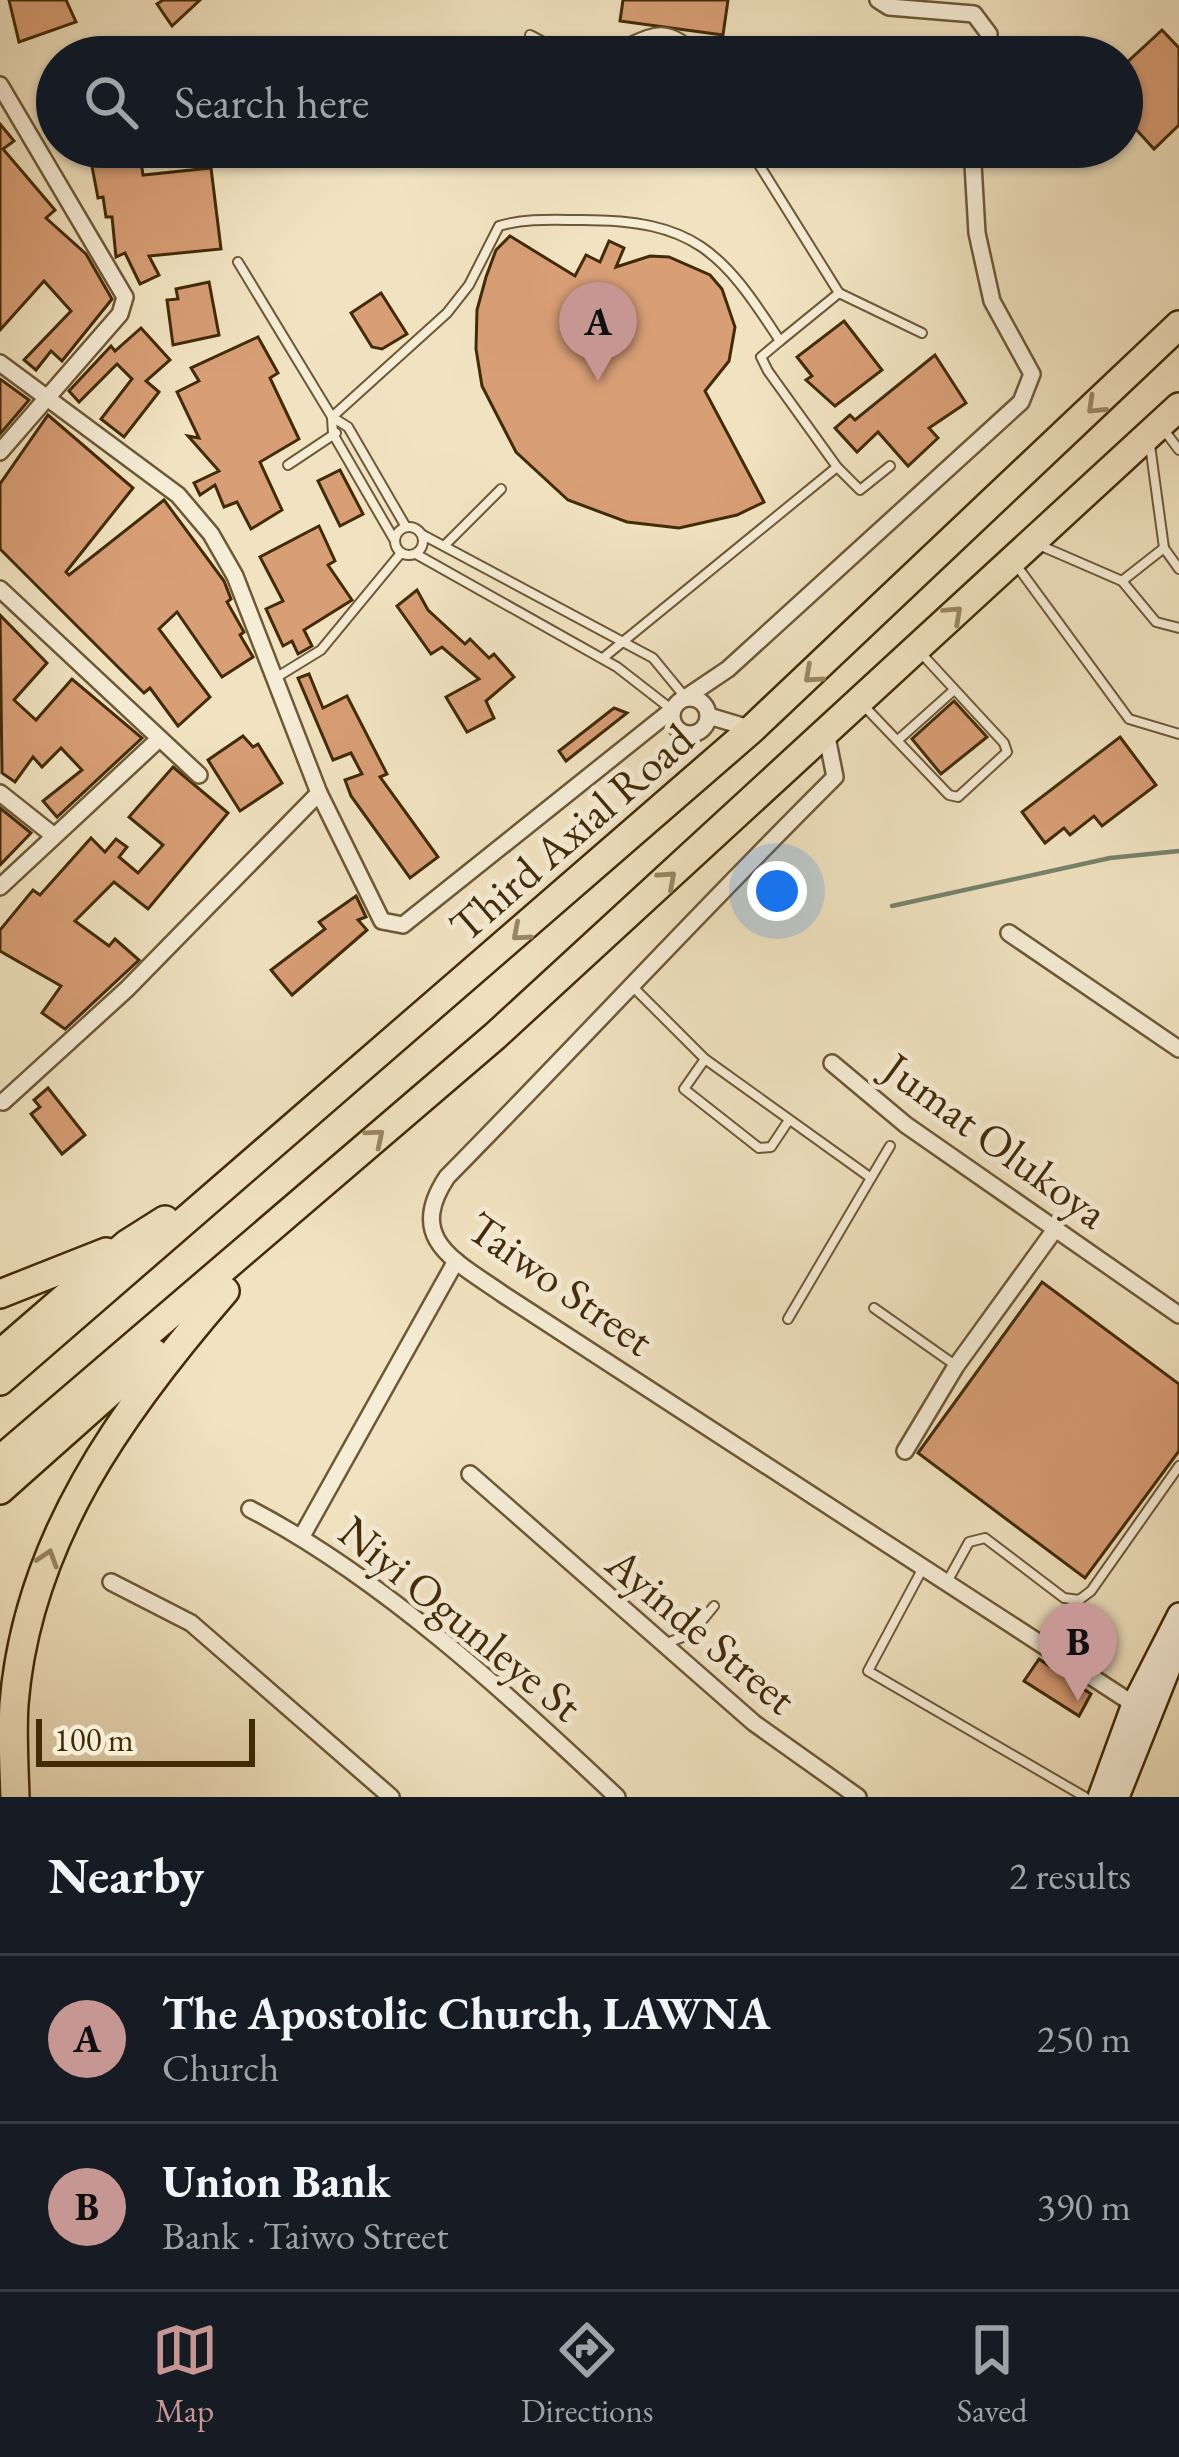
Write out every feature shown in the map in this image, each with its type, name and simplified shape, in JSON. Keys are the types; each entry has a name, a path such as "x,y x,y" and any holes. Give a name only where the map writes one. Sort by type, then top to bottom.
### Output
{"highway":[{"name":"Third Axial Road","path":"0,1382 752,729 1179,325"},
{"path":"0,1460 495,1036 1022,551 1170,434"},
{"path":"0,1354 127,1244 239,1172"},
{"path":"15,1797 14,1705 26,1626 54,1538 142,1390 329,1177"},
{"path":"0,1294 127,1244"},
{"path":"0,1490 225,1291"}],"main road":[{"path":"1164,1675 1179,1614"},
{"path":"1100,1797 1140,1709 1179,1644"},
{"path":"1118,1797 1140,1709"}],"street":[{"path":"878,0 889,7 974,14 989,36"},
{"path":"0,85 36,146"},
{"path":"0,452 119,314 125,297 49,168"},
{"path":"0,363 178,495 194,512 235,576 319,793 382,921 403,925 728,669 1021,402 1032,374 992,301 976,219 974,168"},
{"path":"0,589 200,775"},
{"path":"698,733 728,669"},
{"path":"679,704 752,729"},
{"path":"677,730 679,704"},
{"path":"651,732 698,733 717,760"},
{"name":"Taiwo Street","path":"826,732 835,777 694,915 634,987 436,1193 429,1210 430,1227 437,1244 456,1261 1140,1709"},
{"path":"0,886 159,739"},
{"path":"0,793 53,836"},
{"path":"2,1102 128,989 319,793"},
{"path":"1009,933 1179,1049"},
{"name":"Jumat Olukoya","path":"832,1063 906,1126 1179,1315"},
{"path":"905,1451 956,1366 1056,1228"},
{"path":"302,1536 456,1261"},
{"name":"Ayinde Street","path":"470,1474 754,1724 858,1797"},
{"name":"Niyi Ogunleye St","path":"250,1509 302,1536 517,1702 617,1797"},
{"path":"111,1582 190,1623 392,1797"}],"lane":[{"path":"637,36 666,31 673,36"},
{"path":"761,168 838,293 922,333"},
{"path":"332,417 447,313 469,285 499,226 515,221 639,220 695,241 743,282 780,341"},
{"path":"238,262 332,417 348,427 406,527 446,544 653,658 679,704"},
{"path":"838,293 761,357 837,467 860,490 890,466"},
{"path":"332,417 333,434 400,553"},
{"path":"288,465 348,427"},
{"path":"1170,434 1164,548 1179,569"},
{"path":"603,658 837,467"},
{"path":"446,544 501,489"},
{"path":"395,541 406,527"},
{"path":"416,554 422,535"},
{"path":"1121,581 1164,548"},
{"path":"1022,551 1121,581 1156,622 1179,628"},
{"path":"1022,551 1129,719 1179,734"},
{"path":"275,678 321,650 400,553"},
{"path":"400,553 416,554 679,704"},
{"path":"860,702 949,795 958,796 1002,761 1007,752 1004,743 917,649"},
{"path":"898,740 954,689"},
{"path":"634,987 705,1059 871,1178"},
{"path":"705,1059 684,1089 759,1148 771,1148 789,1120"},
{"path":"788,1319 890,1145"},
{"path":"874,1308 956,1366"},
{"path":"947,1582 969,1542 985,1538 1064,1598 1078,1600 1091,1591 1179,1466"},
{"path":"924,1566 868,1671 1085,1797"},
{"path":"663,1645 670,1637 691,1634 714,1606"}],"building":[{"path":"9,0 66,0 76,22 19,42"},
{"path":"200,0 172,26 157,4"},
{"path":"623,0 728,0 723,35 620,21"},
{"path":"1162,30 1179,48 1179,125 1154,149 1143,137 1143,48"},
{"path":"0,124 14,141 3,149 55,210 46,218 86,254 112,299 62,361 51,351 36,370 24,360 71,311 44,281 0,330"},
{"path":"92,168 142,168 143,175 211,168 221,249 149,256 159,275 140,284 125,253 116,257 112,217 106,217 103,197 98,198"},
{"path":"510,236 575,276 586,255 600,262 609,241 624,248 616,267 650,256 669,257 710,275 722,289 735,327 729,361 705,391 764,502 737,515 679,528 627,522 568,500 516,452 482,386 476,349 477,310 486,277 496,250"},
{"path":"209,282 219,335 173,345 167,300 178,299 176,289"},
{"path":"381,293 407,334 382,349 372,347 351,313"},
{"path":"844,321 882,370 835,406 806,380 812,376 797,357"},
{"path":"141,328 170,360 146,381 159,392 124,437 101,419 132,379 117,364 79,402 69,391 111,346 115,351"},
{"path":"258,337 278,373 270,378 299,439 260,462 282,510 251,529 237,502 224,507 215,485 200,495 194,483 219,471 188,436 199,438 177,392 199,381 191,368"},
{"path":"935,355 966,403 929,428 938,438 908,466 878,432 857,452 835,428 850,415 855,420"},
{"path":"0,379 29,400 0,434"},
{"path":"48,415 133,488 66,572 69,575 164,500 224,581 231,599 227,602 253,657 222,677 177,612 159,629 210,697 178,726 150,688 144,693 0,549 0,484"},
{"path":"340,470 363,514 340,526 318,481"},
{"path":"319,526 335,561 328,565 352,600 304,630 312,646 298,654 292,641 283,646 266,609 283,601 260,557"},
{"path":"417,590 428,610 465,644 470,639 489,658 494,654 514,677 486,701 494,718 467,732 446,697 479,679 442,647 431,654 397,606"},
{"path":"0,615 47,663 14,700 36,720 72,679 142,738 57,817 43,801 82,770 61,748 42,767 33,757 15,782 2,773"},
{"path":"309,674 323,708 347,696 387,774 380,777 438,857 410,878 351,796 345,780 362,774 351,753 333,760 298,678"},
{"path":"954,701 987,737 941,774 912,739"},
{"path":"614,708 627,713 566,761 559,751"},
{"path":"243,736 253,747 258,744 282,783 240,811 208,760"},
{"path":"1120,737 1156,785 1102,826 1094,816 1070,835 1064,828 1045,843 1022,812"},
{"path":"173,767 228,813 148,909 114,882 75,921 109,946 115,939 139,960 65,1029 42,1013 61,986 0,951 0,930 33,890 40,895 91,838 105,852 116,839 127,847 119,857 138,873 163,845 129,817"},
{"path":"0,808 31,833 0,865"},
{"path":"356,896 366,917 358,920 367,930 292,995 271,970 325,929 319,922"},
{"path":"48,1088 85,1135 62,1154 31,1114 40,1107 34,1100"},
{"path":"1042,1282 1179,1384 1179,1451 1085,1578 918,1453"},
{"path":"1039,1659 1091,1694 1079,1716 1024,1681"}],"waterway":[{"path":"892,906 1110,858 1179,851"}],"place":[{"name":"The Apostolic Church, LAWNA","path":"598,381"},
{"name":"Union Bank","path":"1078,1701"}]}
